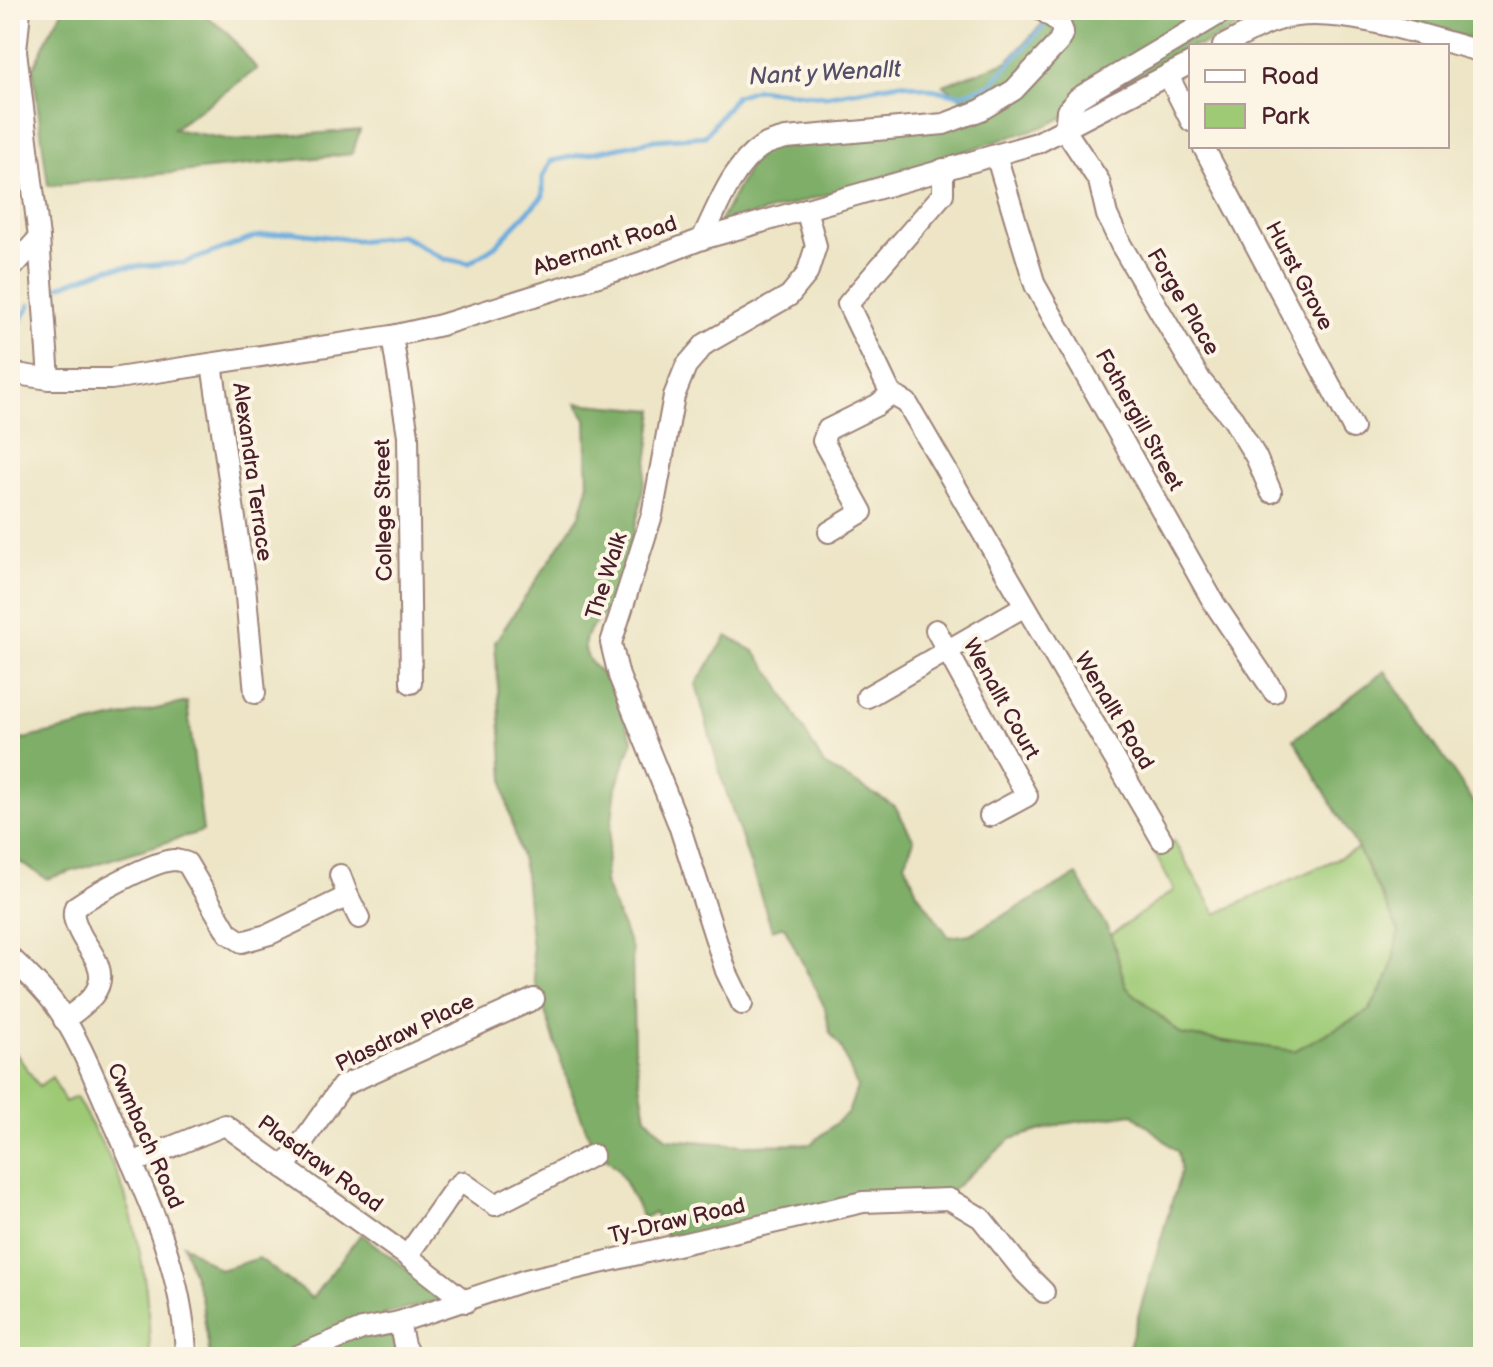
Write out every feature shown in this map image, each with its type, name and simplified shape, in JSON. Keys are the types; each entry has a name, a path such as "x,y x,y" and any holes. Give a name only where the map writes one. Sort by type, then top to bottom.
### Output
{"street":[{"path":"20,10 16,51 39,238 49,379"},
{"path":"702,239 718,205 747,158 764,144 786,138 944,124 981,110 1014,90 1058,43 1063,32 1059,22 1042,10"},
{"path":"1065,130 1067,111 1078,98 1226,10"},
{"path":"1227,44 1253,30 1295,16 1337,16 1483,52"},
{"name":"Abernant Road","path":"10,373 49,379 111,379 392,336 441,325 640,263 702,239 1037,143 1189,64"},
{"path":"1168,75 1189,117"},
{"name":"Forge Place","path":"1065,130 1099,181 1107,215 1121,245 1201,381 1233,419 1256,457 1271,492"},
{"name":"Hurst Grove","path":"1204,148 1353,428"},
{"name":"Fothergill Street","path":"996,155 1035,285 1214,603 1274,692"},
{"name":"Wenallt Road","path":"943,169 943,194 848,304 891,394 907,403 1023,607 1162,840"},
{"name":"The Walk","path":"742,1004 726,971 679,825 619,676 611,643 652,515 674,396 686,366 705,344 789,296 807,274 816,246 806,209"},
{"path":"10,270 39,238"},
{"name":"College Street","path":"392,336 408,435 411,683"},
{"name":"Alexandra Terrace","path":"212,364 245,586 255,693"},
{"path":"829,532 862,512 823,441 827,430 877,405 891,394"},
{"path":"867,697 1023,607"},
{"name":"Wenallt Court","path":"936,630 1027,796 990,816"},
{"path":"64,1020 88,1003 99,987 100,967 73,915 75,907 127,878 174,860 187,863 228,933 242,942 270,934 348,896"},
{"path":"340,875 359,918"},
{"name":"Cwmbach Road","path":"10,957 56,1005 82,1052 132,1163 164,1238 180,1297 186,1357"},
{"name":"Plasdraw Place","path":"284,1168 342,1086 534,999"},
{"name":"Plasdraw Road","path":"132,1163 225,1125 466,1302"},
{"path":"407,1256 462,1182 495,1205 593,1155"},
{"name":"Ty-Draw Road","path":"295,1357 362,1329 399,1322 466,1302 526,1280 863,1202 949,1199 981,1218 1044,1292"},
{"path":"399,1322 410,1357"}],"green space":[{"path":"63,10 197,10 227,32 257,69 173,129 232,140 360,130 352,154 48,186 33,69"},
{"path":"1055,10 1285,10 1259,17 1204,44 1189,44 1189,51 1048,125 833,193 718,225 751,163 767,149 969,118 960,97 943,85 1008,61"},
{"path":"1356,10 1483,10 1483,42"},
{"path":"576,403 654,410 644,484 621,580 612,603 589,631 585,642 587,655 609,683 633,740 616,787 604,882 632,950 634,1048 646,1117 667,1139 744,1145 811,1144 848,1113 857,1087 841,1047 830,1033 825,1008 784,926 772,930 720,773 696,684 727,636 754,651 772,674 824,765 895,806 914,840 905,863 917,892 949,937 970,934 1077,875 1111,935 1126,987 1182,1035 1294,1051 1369,1011 1390,974 1399,931 1358,849 1294,739 1385,671 1483,816 1483,1357 1126,1357 1181,1171 1178,1152 1133,1114 1062,1124 1011,1139 950,1192 667,1239 654,1213 643,1218 618,1169 592,1145 535,981 525,874 505,794 495,642 580,515 588,487 586,419"},
{"path":"187,702 203,831 47,879 10,856 10,742"},
{"path":"1174,841 1216,914 1358,849 1399,932 1390,974 1369,1011 1294,1051 1182,1035 1126,987 1111,935 1174,890 1154,852"},
{"path":"15,1052 39,1086 52,1077 65,1102 76,1097 117,1174 132,1218 142,1264 150,1357 10,1357 10,1056"},
{"path":"361,1234 446,1299 383,1315 402,1357 210,1357 201,1297 183,1244 220,1270 259,1258 312,1298"}],"waterway":[{"name":"Nant y Wenallt","path":"50,290 109,268 184,263 255,237 290,232 362,241 401,235 444,259 469,263 495,246 543,196 543,177 551,161 655,140 705,136 736,96 757,89 825,96 901,83 960,95 991,84 1043,27"},
{"name":"Nant y Wenallt","path":"10,338 30,305"}]}
